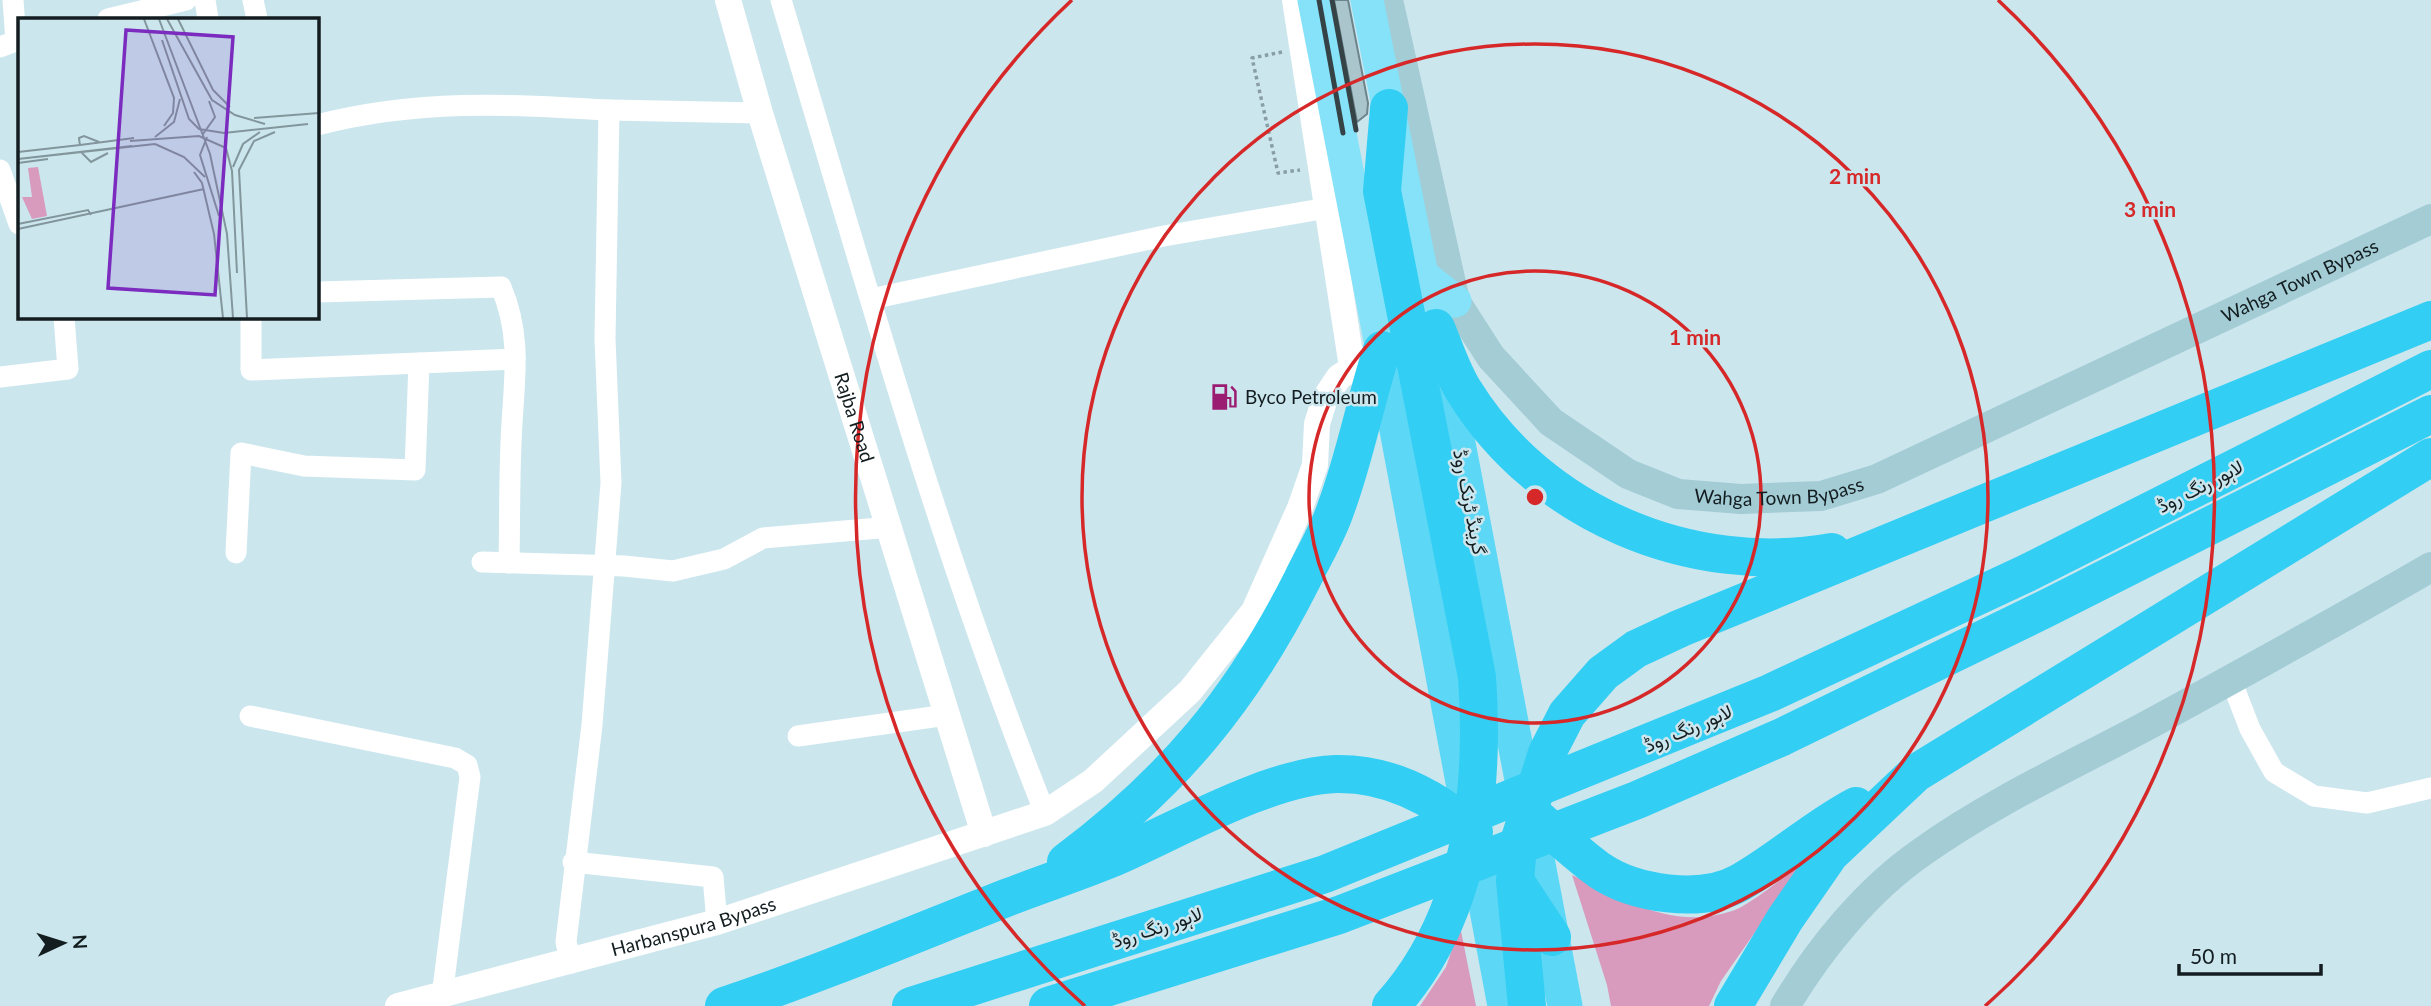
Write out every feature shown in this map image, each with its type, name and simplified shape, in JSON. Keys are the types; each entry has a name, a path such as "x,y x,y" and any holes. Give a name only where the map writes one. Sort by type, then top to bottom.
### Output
{"highway":[{"path":"1389,108 1382,191 1477,677 1480,757 1473,831 1461,875 1434,943 1415,980 1391,1006"},
{"path":"1446,314 1463,391 1502,442 1542,479 1597,516 1655,540 1710,554 1778,558 1884,543"},
{"name":"گرینڈ ٹرنک روڈ","path":"1446,314 1529,812 1565,1006"},
{"path":"1527,1006 1515,881 1518,845 1546,753 1562,723 1603,673 1636,649 1884,543 2431,320"},
{"path":"1367,358 1452,715 1505,1006"},
{"path":"1031,889 1103,835 1149,794 1205,735 1246,681 1276,631 1336,510 1367,358"},
{"name":"لاہور رنگ روڈ","path":"911,1006 1325,874 1770,694 2027,573 2431,369"},
{"name":"لاہور رنگ روڈ","path":"1048,1006 1339,915 1637,800 1782,737 1959,651 2431,414"},
{"path":"1452,715 1480,757 1529,812 1601,872 1668,894 1710,892 1736,885 1839,814 1916,774 2431,457"},
{"path":"724,1006 841,965 1112,858 1302,777 1338,774 1379,779 1413,790 1444,807 1499,857 1552,937"},
{"path":"1733,1006 1785,919 1830,853 1916,774"}],"main road":[{"path":"1314,0 1367,358"},
{"name":"گرینڈ ٹرنک روڈ","path":"1367,0 1422,275 1446,314"},
{"name":"Wahga Town Bypass","path":"1388,0 1446,314 1551,422 1628,474 1678,494 1741,499 1821,496 1877,479 2431,219"},
{"path":"1785,1006 1821,953 1850,919 1920,853 1974,819 2231,680 2431,567"}],"street":[{"path":"12,43 13,0"},
{"path":"114,12 186,0"},
{"path":"205,0 208,18"},
{"path":"253,0 257,18"},
{"name":"Rajba Road","path":"728,0 760,113 891,527 984,834"},
{"path":"781,0 871,299 992,682 1045,813"},
{"path":"1295,0 1327,208 1367,358"},
{"path":"318,125 362,114 450,104 489,103 608,110 760,113"},
{"path":"571,963 566,942 573,862 592,725 611,482 605,339 608,110"},
{"path":"0,170 18,221"},
{"path":"871,299 1164,236 1327,208"},
{"path":"318,292 501,287 513,315 516,359 509,563"},
{"path":"0,377 68,369 64,318"},
{"path":"251,318 251,370 516,359"},
{"name":"Harbanspura Bypass","path":"398,1006 571,963 717,922 1045,813 1093,781 1190,691 1254,611 1300,508 1315,465 1320,409 1331,387 1367,358"},
{"path":"236,553 241,453 304,466 415,470 419,363"},
{"path":"482,562 605,565 673,571 724,559 763,538 891,527"},
{"path":"2231,680 2250,729 2274,772 2314,796 2367,803 2431,788"},
{"path":"798,736 947,715"},
{"path":"250,716 455,758 467,765 470,777 442,996"},
{"path":"573,862 713,877 717,922"}],"path":[{"path":"1252,58 1278,173"}],"shaded area":[{"path":"1804,862 1721,981 1709,1006 1611,1006 1607,985 1572,875 1629,902 1669,915 1710,916 1732,911 1748,903"},
{"path":"1460,926 1476,1006 1420,1006 1446,967"}],"building":[{"path":"1334,0 1348,0 1368,103 1367,114 1357,122"}],"railway":[{"path":"1319,0 1343,133"},
{"path":"1332,0 1356,130"}],"place":[{"name":"Byco Petroleum","path":"1224,397"}]}
